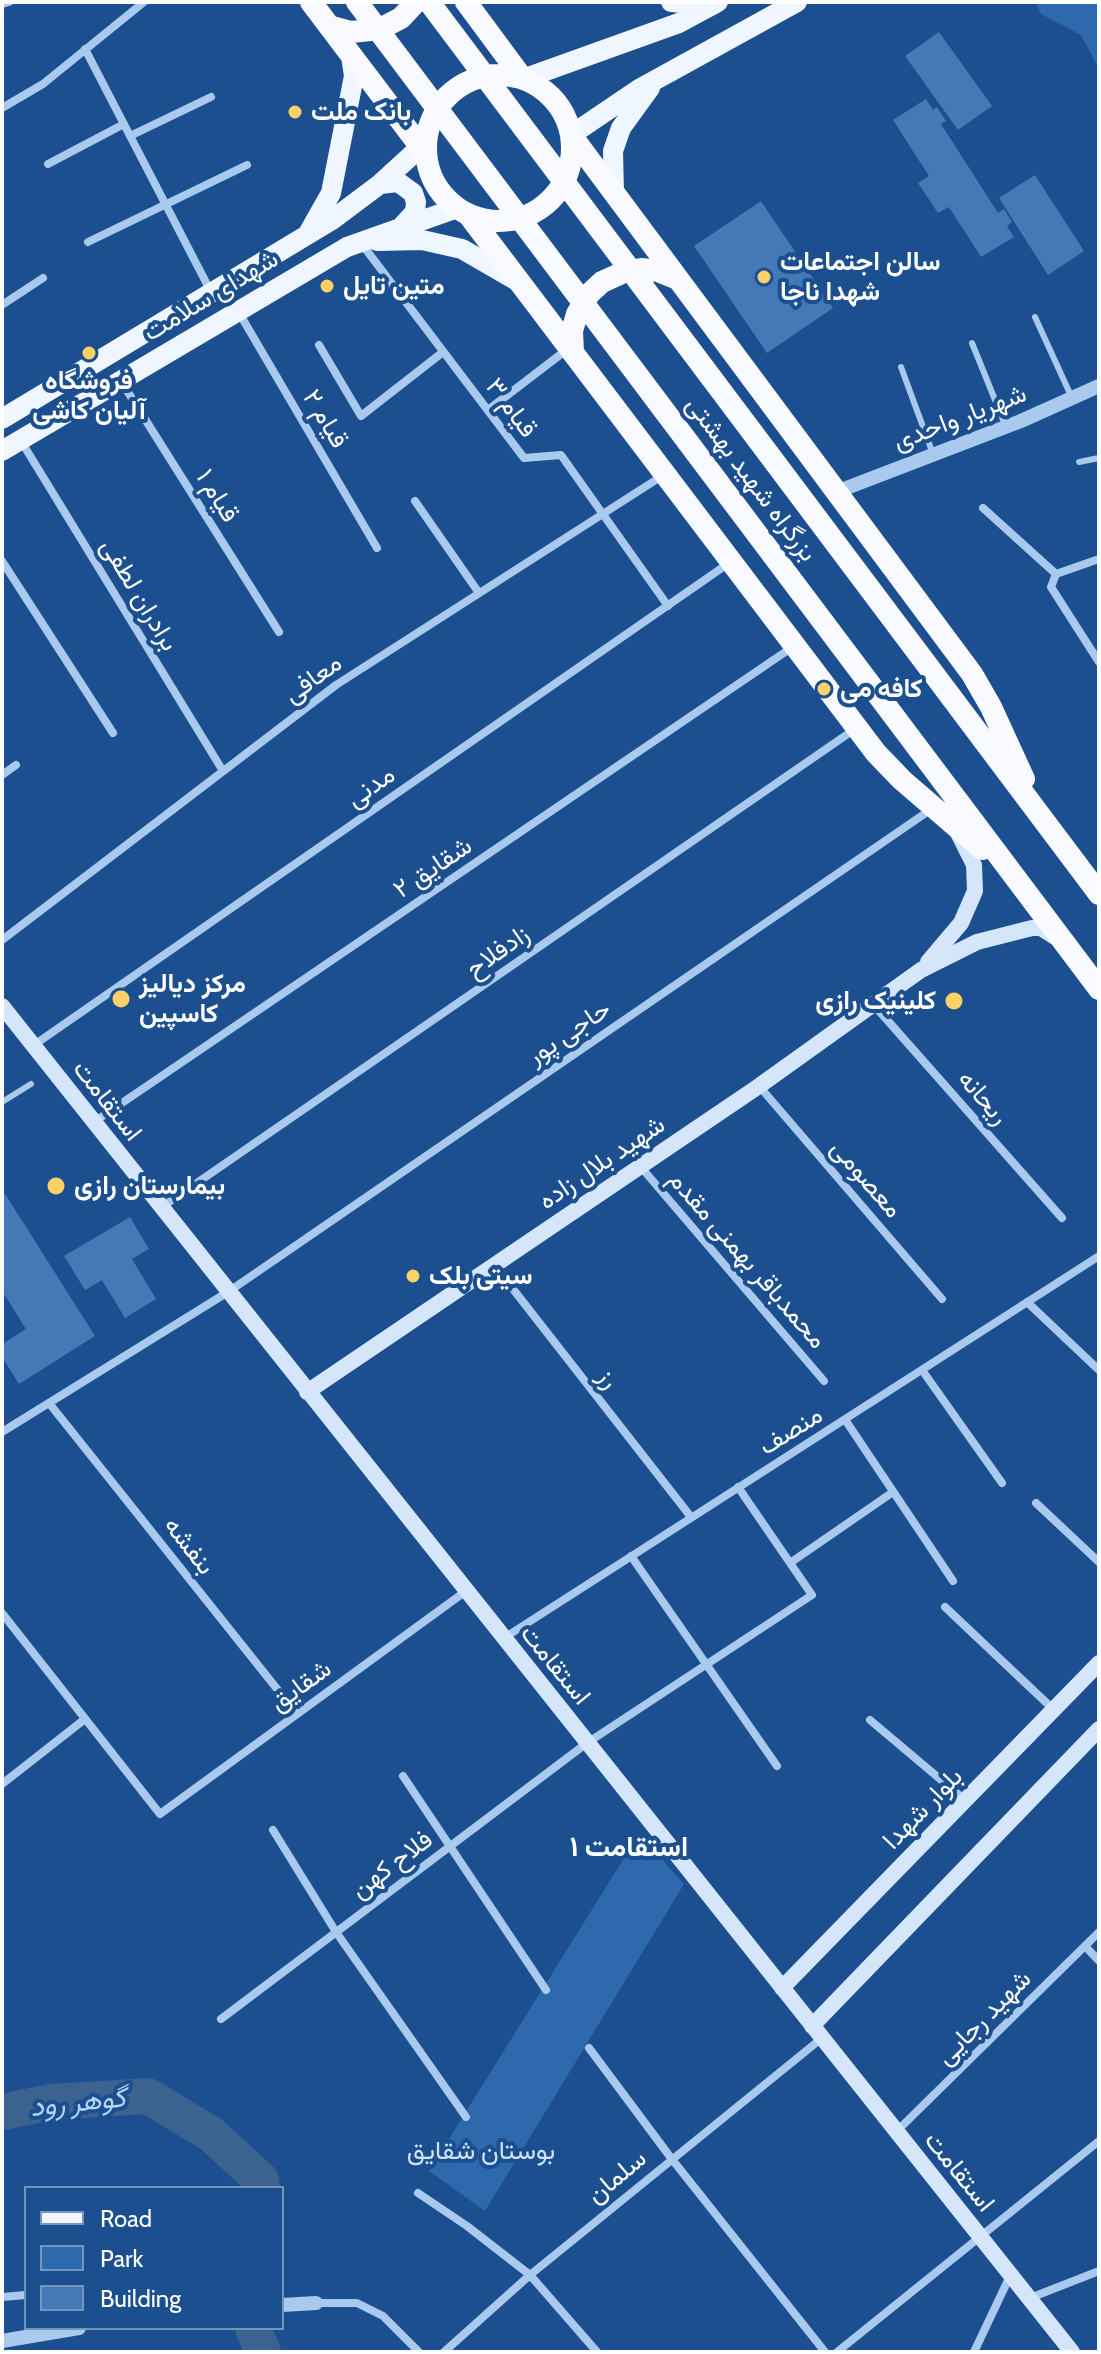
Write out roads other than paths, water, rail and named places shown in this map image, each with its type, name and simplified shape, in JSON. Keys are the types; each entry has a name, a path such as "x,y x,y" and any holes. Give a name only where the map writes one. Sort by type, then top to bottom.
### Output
{"highway":[{"path":"311,2 426,148 436,185 462,211 519,282 857,728 889,767 1017,880"},
{"name":"بزرگراه شهید بهشتی","path":"357,2 1099,989"},
{"path":"329,26 357,33 380,29 396,21 416,2"},
{"name":"بزرگراه شهید بهشتی","path":"429,2 1099,894"},
{"path":"466,2 523,79"},
{"path":"426,148 435,111 456,88 486,76 505,75 541,87 565,117 571,135 572,154 568,173 555,195 541,208 524,217 505,221 486,220 462,211"},
{"path":"571,135 981,688 1041,817"},
{"path":"571,351 577,314 589,294 602,282 624,272 641,269 658,271 678,279"}],"main road":[{"path":"671,2 716,3"},
{"path":"571,135 655,81 797,2"},
{"path":"523,79 679,23 716,3"},
{"path":"307,235 331,193 354,76 351,56"},
{"path":"614,193 613,151 621,128 655,81"},
{"name":"شهدای سلامت","path":"2,419 307,235 426,148"},
{"path":"380,184 398,182 413,193 415,212 403,225"},
{"name":"شهدای سلامت","path":"2,451 347,247 403,225 462,211"},
{"path":"362,242 422,240 462,249 519,282"},
{"name":"شهید بلال زاده","path":"921,970 961,923 975,891 974,865 963,841 934,807"},
{"name":"شهید بلال زاده","path":"307,1392 759,1086 921,970 977,942 1032,928 1041,928 1066,946"},
{"name":"استقامت","path":"2,1006 1072,2352"},
{"name":"بلوار شهدا","path":"782,1988 1099,1663"},
{"path":"817,2032 1099,1729"}],"street":[{"path":"2,4 9,2"},
{"path":"2,108 43,84 140,3"},
{"path":"85,49 211,293"},
{"path":"130,136 211,97"},
{"path":"48,164 124,124"},
{"path":"88,242 247,165"},
{"name":"قیام ۳","path":"362,242 524,458 561,455 668,606"},
{"path":"2,305 43,278"},
{"name":"قیام ۲","path":"237,310 377,548"},
{"path":"319,345 361,416 443,352"},
{"path":"488,410 571,351"},
{"name":"قیام ۱","path":"121,380 279,632"},
{"name":"شهریار واحدی","path":"836,492 1006,427 1099,386"},
{"name":"برادران لطفی","path":"20,440 223,771"},
{"name":"معافی","path":"2,940 336,685 665,474"},
{"path":"415,501 479,593"},
{"path":"983,508 1056,574"},
{"path":"1099,559 1056,574 1051,587 1099,662"},
{"path":"2,561 113,733"},
{"name":"مدنی","path":"33,1046 731,562"},
{"name":"شقایق ۲","path":"94,1122 795,646"},
{"name":"زادفلاح","path":"161,1208 857,728"},
{"path":"2,775 16,765"},
{"name":"حاجی پور","path":"228,1292 934,807"},
{"name":"ریحانه","path":"873,1004 1062,1218"},
{"name":"معصومی","path":"759,1086 942,1299"},
{"name":"محمدباقر بهمنی مقدم","path":"640,1166 824,1381"},
{"name":"منصف","path":"503,1638 1097,1260"},
{"name":"رز","path":"494,1265 691,1517"},
{"path":"2,1432 228,1292"},
{"path":"1027,1302 1099,1370"},
{"path":"922,1370 1002,1483"},
{"name":"بنفشه","path":"49,1403 297,1714"},
{"path":"846,1421 953,1581"},
{"path":"738,1487 790,1563 893,1492"},
{"path":"1036,1503 1099,1562"},
{"path":"631,1556 777,1766"},
{"name":"فلاح کهن","path":"221,2019 587,1743 812,1595 790,1563"},
{"name":"شقایق","path":"85,1719 160,1814 466,1591"},
{"path":"945,1607 1053,1710"},
{"path":"2,1613 85,1719 2,1784"},
{"path":"870,1720 966,1800"},
{"path":"403,1776 546,1990"},
{"path":"273,1830 336,1932 466,2117"},
{"name":"شهید رجایی","path":"896,2132 1099,1932"},
{"path":"1085,1946 1099,1961"},
{"name":"سلمان","path":"444,2352 530,2275 817,2032"},
{"path":"589,2048 671,2158 825,2352"},
{"path":"837,2352 1099,2141"},
{"path":"418,2193 530,2275 597,2352"},
{"path":"1029,2298 1099,2271"},
{"path":"974,2352 1011,2275"},
{"path":"2,2297 24,2295"},
{"path":"284,2305 357,2303 383,2316 419,2352"},
{"path":"2,2341 67,2330"}],"lane":[{"path":"1035,317 1072,398"},
{"path":"972,343 1006,427"},
{"path":"901,367 933,454"},
{"path":"1079,462 1099,458"},
{"path":"2,1102 31,1084"}],"waterway":[{"name":"گوهر رود","path":"2,2112 51,2102 148,2096 211,2134 261,2180 262,2186"},
{"name":"گوهر رود","path":"254,2330 263,2352"}],"place":[{"name":"بانک ملت","path":"295,112"},
{"name":"سالن اجتماعات شهدا ناجا","path":"764,277"},
{"name":"متین تایل","path":"327,286"},
{"name":"فروشگاه آلیان کاشی","path":"89,353"},
{"name":"کافه می","path":"824,689"},
{"name":"مرکز دیالیز کاسپین","path":"121,999"},
{"name":"کلینیک رازی","path":"954,1001"},
{"name":"بیمارستان رازی","path":"56,1186"},
{"name":"سیتی بلک","path":"413,1276"}],"district":[{"name":"استقامت ۱","path":"629,1848"}],"park label":[{"name":"بوستان شقایق","path":"481,2151"}]}
